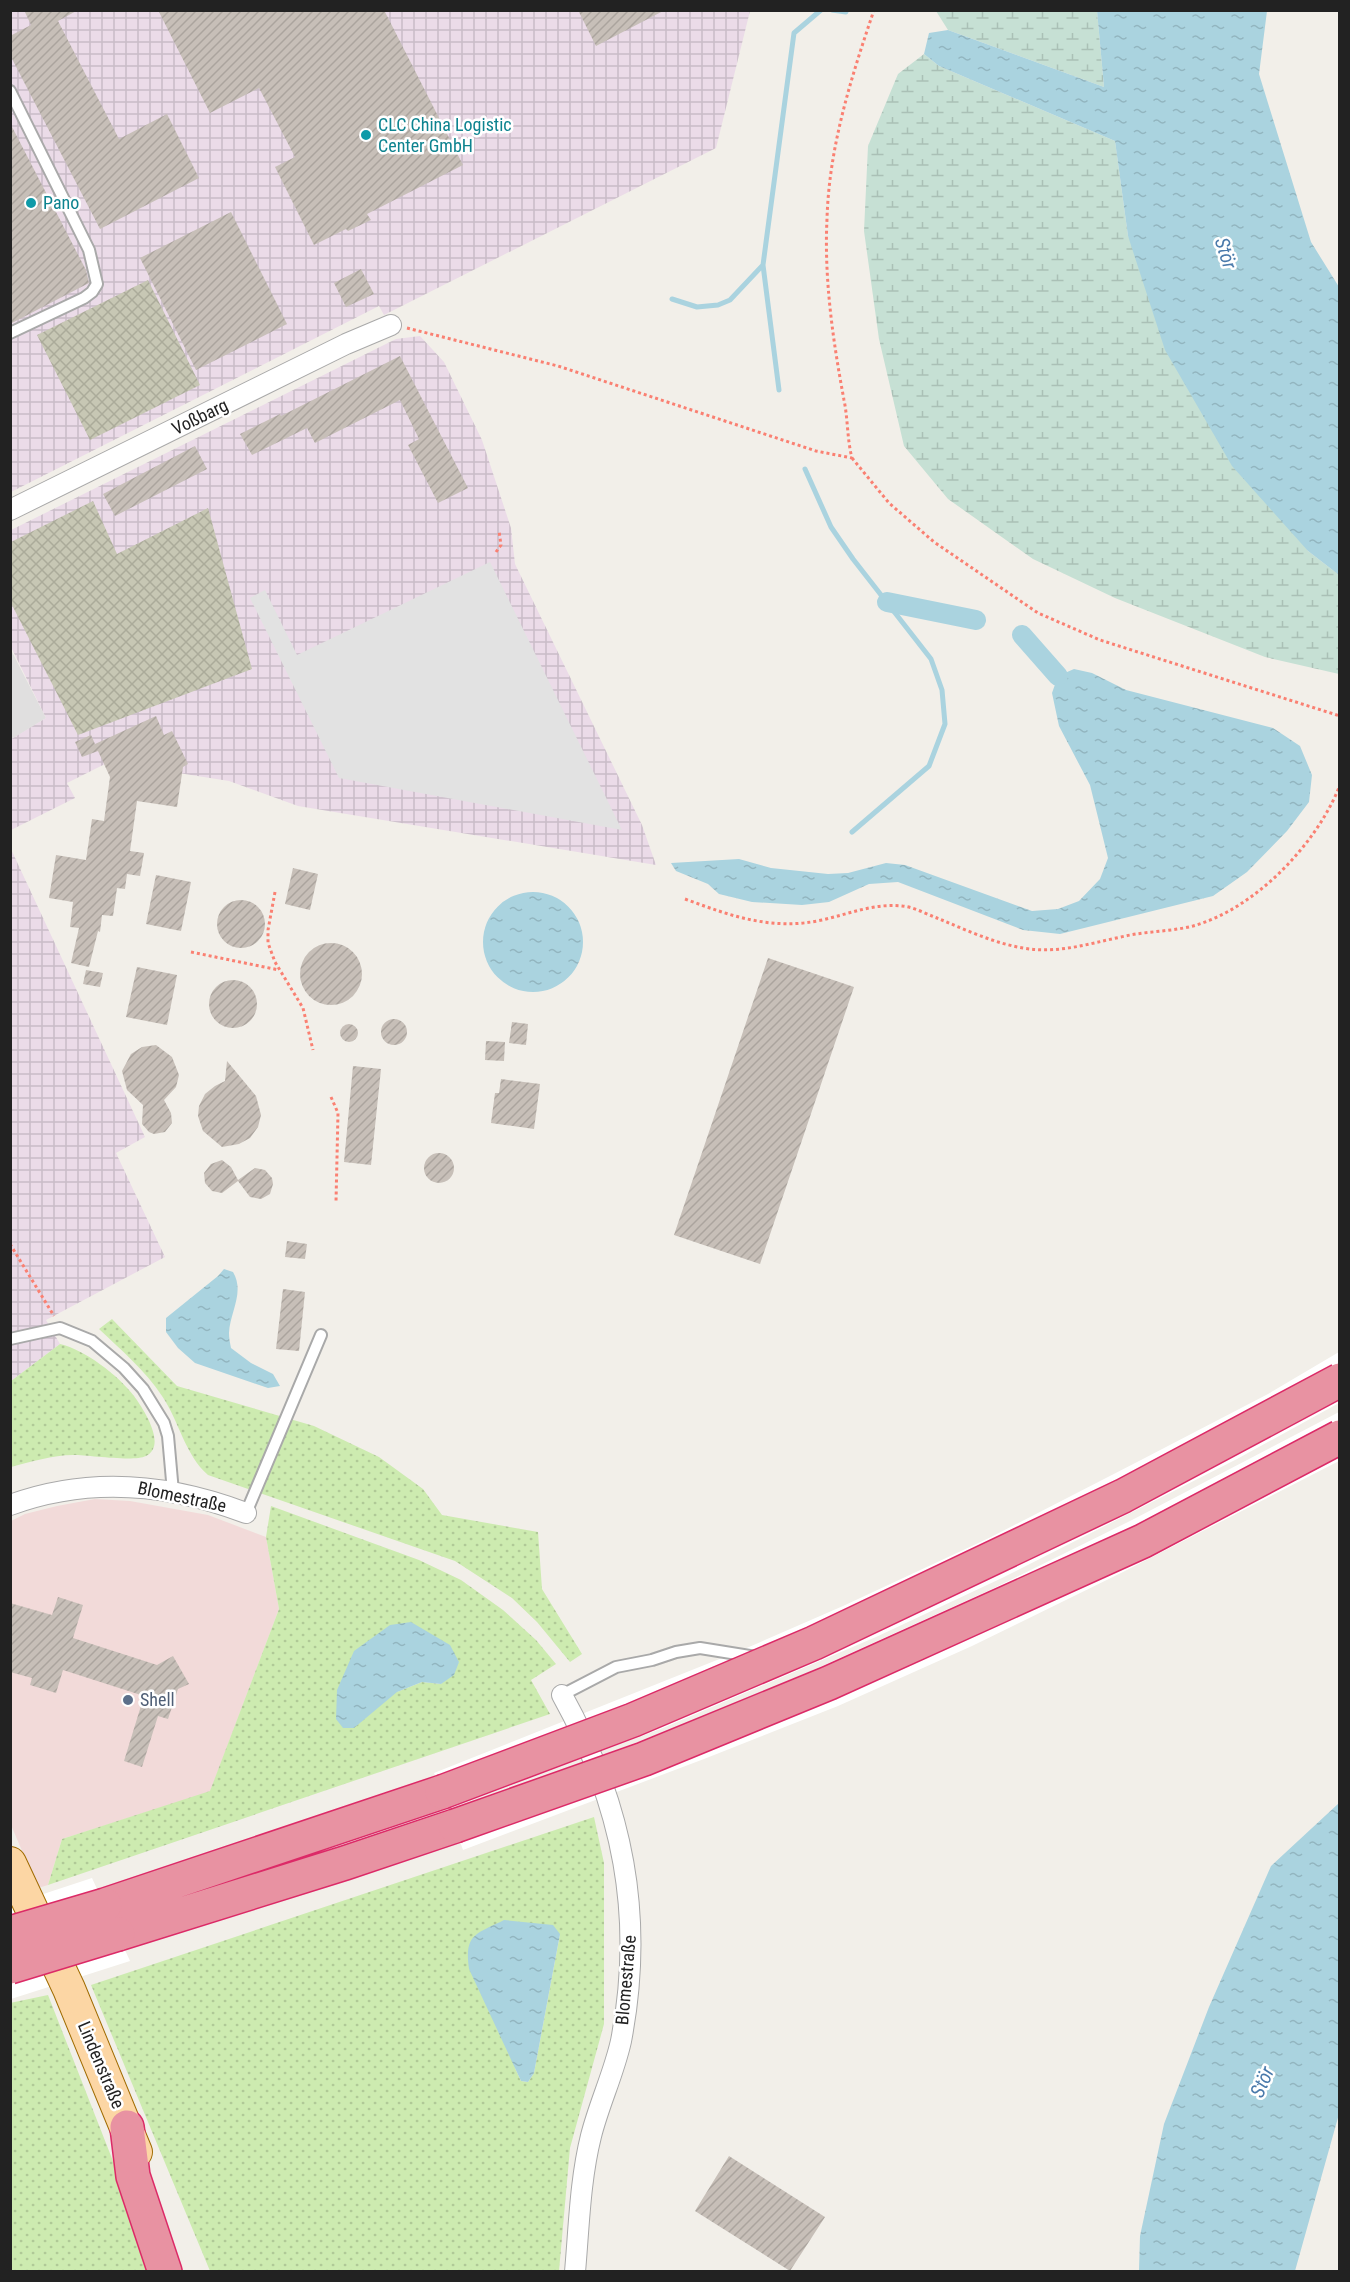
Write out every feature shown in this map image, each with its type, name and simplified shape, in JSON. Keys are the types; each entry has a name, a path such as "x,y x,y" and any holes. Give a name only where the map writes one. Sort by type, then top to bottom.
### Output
{"highway":[{"path":"10,1967 111,1920 633,1720 814,1643 1123,1496 1340,1380"},
{"path":"23,1925 111,1920 277,1885 455,1826 644,1759 830,1683 1143,1541 1340,1437"},
{"path":"127,2127 133,2176 165,2271"}],"main road":[{"name":"Lindenstraße","path":"10,1863 23,1925 69,1989 127,2127 180,2271"}],"street":[{"name":"Voßbarg","path":"10,510 346,344 391,325"},
{"name":"Blomestraße","path":"10,1505 86,1487 119,1485 173,1492 246,1513"},
{"name":"Blomestraße","path":"562,1695 591,1751 619,1835 630,1904 631,1948 627,2000 620,2043 591,2137 575,2271"}],"lane":[{"path":"10,91 89,250 97,284 84,298 10,333"},
{"path":"10,1339 60,1328 92,1341 107,1352 124,1368 153,1404 168,1436 173,1492"},
{"path":"246,1513 321,1335"},
{"path":"1314,1407 1340,1392"},
{"path":"1110,1515 1214,1460"},
{"path":"562,1695 616,1667 700,1648 792,1664 876,1626"}],"path":[{"path":"874,10 842,114 826,219 833,331 852,458 889,503 934,542 1038,613 1100,640 1340,716"},
{"path":"391,325 422,330 558,366 816,451 852,458"},
{"path":"496,552 501,544 499,531"},
{"path":"685,899 736,918 767,923 820,921 865,908 884,905 905,906 1020,948 1058,951 1122,936 1194,926 1219,916 1262,888 1301,849 1320,824 1340,785"},
{"path":"275,892 268,943 279,970 303,1008 313,1050"},
{"path":"191,952 279,970"},
{"path":"331,1097 338,1113 336,1202"},
{"path":"10,1244 41,1292 60,1328"}],"shaded area":[{"path":"11,11 750,11 716,148 384,315 379,306 11,492"},
{"path":"148,280 200,385 90,440 37,335"},
{"path":"420,336 444,362 482,440 511,528 515,564 642,825 656,865 298,806 229,781 109,762 67,783 75,798 11,830 10,740 46,718 11,647 11,530 396,339"},
{"path":"93,501 117,554 208,508 252,669 78,735 11,603 11,542"},
{"path":"490,562 622,830 339,778 250,598 265,590 297,655"},
{"path":"10,648 46,718 11,740 10,740"},
{"path":"10,847 145,1137 116,1153 165,1257 46,1320 60,1344 11,1381"},
{"name":"Shell","path":"95,1499 130,1501 208,1515 266,1537 279,1609 210,1792 62,1839 48,1885 38,1888 11,1825 11,1521 25,1514"}],"green space":[{"path":"936,11 1097,11 1104,87 948,30"},
{"path":"924,54 939,66 1115,141 1128,236 1308,551 1339,575 1339,674 1265,657 1115,598 1033,559 948,499 904,446 879,339 864,231 868,146 898,74"},
{"path":"112,1319 177,1386 314,1426 379,1457 423,1489 442,1515 538,1532 542,1589 582,1654 570,1662 537,1622 512,1598 455,1561 208,1475 194,1458 168,1406 155,1387 99,1329"},
{"path":"60,1344 100,1364 134,1396 147,1417 154,1435 155,1444 146,1456 122,1458 65,1455 11,1467 11,1381"},
{"path":"271,1506 419,1560 461,1580 503,1610 536,1640 556,1664 531,1680 550,1714 48,1885 62,1839 210,1791 279,1609 266,1537","holes":["459,1662 441,1684 422,1682 397,1692"]},
{"path":"594,1817 604,1863 604,2024 570,2148 559,2271 210,2271 91,1985","holes":["560,1934 534,2073 528,2082 521,2081 515,2068"]},
{"path":"48,1995 156,2271 11,2271 10,2003"}],"water":[{"name":"Stör","path":"1097,11 1267,11 1259,74 1311,242 1339,287 1339,575 1308,551 1232,466 1165,350 1128,236 1115,141 939,66 924,54 929,33 948,30 1104,87"},
{"path":"1074,669 1092,673 1126,690 1273,728 1300,746 1312,775 1309,802 1287,831 1247,872 1213,896 1060,934 1023,930 898,882 869,884 829,902 802,905 752,902 719,894 708,884 676,871 671,863 739,859 771,868 828,874 848,873 886,863 905,865 1032,911 1058,909 1079,901 1100,879 1108,858 1090,785 1059,726 1052,693 1058,676"},
{"path":"533,892 552,896 568,907 579,923 583,942 579,961 568,977 552,988 533,992 514,988 498,977 487,961 483,942 487,923 498,907 514,896"},
{"path":"224,1269 233,1272 238,1287 229,1333 231,1348 251,1363 273,1374 280,1386 268,1388 195,1363 178,1348 166,1332 166,1318"},
{"path":"411,1622 450,1645 459,1662 454,1675 441,1684 422,1682 397,1692 354,1728 343,1728 336,1719 337,1690 354,1651 390,1625"},
{"name":"Stör","path":"1339,1803 1339,2114 1295,2271 1139,2271 1140,2236 1164,2124 1209,2007 1271,1866"},
{"path":"504,1920 553,1925 560,1934 534,2073 528,2082 521,2081 469,1969 470,1942 479,1932"}],"pier":[{"path":"1339,1352 1339,1403 1237,1459 1002,1578 876,1637 663,1728 448,1809 434,1773 742,1650 843,1606 989,1538 1268,1394"},
{"path":"1339,1412 1339,1461 1123,1572 972,1646 838,1706 463,1850 450,1813 677,1727 811,1671 990,1590 1132,1520"},
{"path":"92,1878 130,1961 11,1999 10,1905"}],"building":[{"path":"24,10 78,10 58,21 119,139 167,114 199,178 100,229 10,55 10,36 31,25"},
{"name":"CLC China Logistic Center GmbH","path":"158,10 384,10 463,165 367,214 371,220 314,245 275,167 295,157 259,88 210,113"},
{"path":"578,10 665,10 596,46"},
{"name":"Pano","path":"10,123 86,270 89,283 10,324"},
{"path":"231,212 287,324 196,370 140,258"},
{"path":"361,269 374,294 346,307 334,283"},
{"path":"400,356 468,488 438,503 408,445 419,439 400,400 315,443 307,428 252,455 240,434"},
{"path":"195,446 207,469 115,516 103,494"},
{"path":"156,716 164,735 172,731 188,764 183,767 177,807 137,801 130,851 144,853 140,876 127,874 125,889 117,888 113,916 102,915 100,932 98,931 89,967 71,963 79,928 70,927 73,902 49,898 56,855 86,860 92,819 104,821 110,777 98,751 82,757 75,742 91,735 95,744"},
{"path":"293,868 318,874 310,910 285,904"},
{"path":"156,875 191,882 181,931 146,924"},
{"path":"241,900 258,907 265,924 258,941 241,948 224,941 217,924 224,907"},
{"path":"331,943 343,945 353,952 360,962 362,974 360,986 353,996 343,1003 331,1005 319,1003 309,996 302,986 300,974 302,962 309,952 319,945"},
{"path":"768,958 854,987 760,1264 674,1235"},
{"path":"137,967 177,975 167,1025 126,1017"},
{"path":"86,970 103,973 100,987 83,984"},
{"path":"233,980 250,987 257,1004 250,1021 233,1028 216,1021 209,1004 216,987"},
{"path":"394,1019 403,1023 407,1032 403,1041 394,1045 385,1041 381,1032 385,1023"},
{"path":"512,1022 528,1024 526,1045 509,1043"},
{"path":"349,1024 355,1027 358,1033 355,1039 349,1042 343,1039 340,1033 343,1027"},
{"path":"486,1041 505,1042 504,1061 485,1060"},
{"path":"156,1045 172,1057 179,1075 176,1087 164,1100 171,1113 172,1123 165,1132 154,1134 142,1124 143,1105 127,1090 122,1071 131,1054 142,1047"},
{"path":"227,1061 256,1096 261,1115 258,1127 250,1138 239,1144 222,1147 203,1131 198,1116 199,1106 205,1094 225,1081"},
{"path":"353,1066 381,1069 371,1165 344,1162"},
{"path":"501,1079 540,1084 534,1129 491,1123 495,1093 499,1093"},
{"path":"439,1153 450,1157 454,1168 450,1179 439,1183 428,1179 424,1168 428,1157"},
{"path":"222,1160 231,1167 238,1180 255,1168 265,1170 272,1178 270,1194 261,1199 250,1197 238,1181 222,1193 212,1191 205,1183 204,1173 211,1164"},
{"path":"287,1241 307,1244 305,1259 285,1257"},
{"path":"283,1289 305,1292 299,1351 276,1349"},
{"path":"58,1597 83,1605 73,1638 157,1665 173,1656 189,1684 178,1689 168,1719 158,1716 142,1767 124,1761 144,1696 63,1670 56,1693 30,1685 32,1678 10,1672 10,1603 52,1615"},
{"path":"729,2156 825,2217 790,2271 695,2211"}],"waterway":[{"path":"672,299 697,307 718,305 730,300 763,265 794,33 821,10"},
{"path":"832,10 846,12"},
{"path":"763,265 779,390"},
{"path":"805,469 831,527 931,659 942,690 945,724 929,766 852,832"},
{"path":"887,602 976,620"},
{"path":"1022,635 1058,676"}],"place":[{"name":"CLC China Logistic Center GmbH","path":"366,135"},
{"name":"Pano","path":"31,203"},
{"name":"Shell","path":"128,1700"}]}
